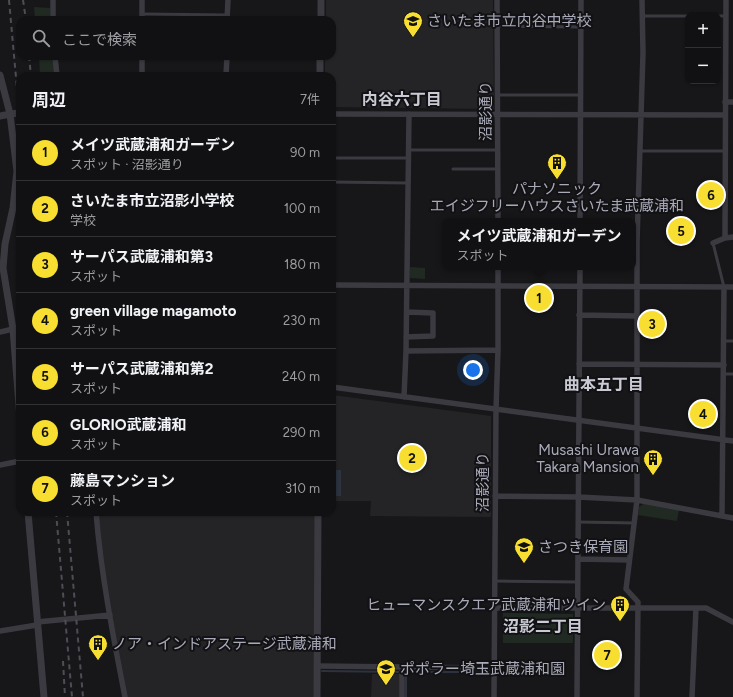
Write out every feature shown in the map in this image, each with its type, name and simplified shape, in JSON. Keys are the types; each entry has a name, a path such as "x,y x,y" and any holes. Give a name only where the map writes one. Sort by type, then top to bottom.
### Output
{"street":[{"path":"53,0 53,16"},
{"path":"142,0 142,16"},
{"path":"227,16 228,0"},
{"path":"321,0 321,16"},
{"name":"沼影通り","path":"497,0 498,218"},
{"path":"580,218 581,0"},
{"path":"637,697 638,602 626,589 637,500 637,286 642,0"},
{"path":"725,238 726,0"},
{"path":"55,60 57,72"},
{"path":"142,60 142,72"},
{"path":"226,72 227,60"},
{"path":"320,60 320,72"},
{"path":"0,75 5,115 16,166"},
{"path":"725,102 733,102"},
{"path":"5,115 16,114"},
{"path":"336,114 725,115"},
{"path":"404,396 407,312 409,114"},
{"path":"16,180 13,208 5,244 3,268 4,294 13,329 16,367"},
{"path":"713,243 725,238 733,237"},
{"name":"沼影通り","path":"494,697 498,270"},
{"path":"577,697 580,270"},
{"path":"336,285 733,287"},
{"path":"722,516 724,286"},
{"path":"406,337 433,336 433,313 407,312"},
{"path":"580,315 637,316"},
{"path":"0,332 13,329"},
{"path":"406,351 498,350"},
{"path":"579,364 724,365"},
{"path":"336,388 733,441"},
{"path":"0,465 16,463"},
{"path":"495,496 578,497 637,500 733,518"},
{"path":"28,516 44,697"},
{"path":"96,516 99,546 125,697"},
{"path":"317,697 318,516"},
{"path":"578,559 629,560"},
{"path":"495,608 706,608 733,622"},
{"path":"692,697 696,608"},
{"path":"0,631 37,623 110,615"},
{"path":"317,666 494,668"},
{"path":"402,667 402,697"}],"lane":[{"path":"642,16 685,16"},
{"path":"721,16 726,16"},
{"path":"498,26 581,27"},
{"path":"498,95 580,95"},
{"path":"408,150 498,150"},
{"path":"640,151 725,151"},
{"path":"336,158 408,158"},
{"path":"453,169 498,169"},
{"path":"336,182 408,183"},
{"path":"713,243 724,286"},
{"path":"724,341 733,341"},
{"path":"723,374 733,374"},
{"path":"578,522 635,523"},
{"path":"495,581 577,582"}],"shaded area":[{"name":"さいたま市立内谷中学校","path":"326,0 493,0 494,109 336,107 336,72 325,72 325,60 336,60 336,16 326,16"},
{"path":"34,7 50,8 50,16 35,16"},
{"path":"39,60 53,60 55,72 40,72"},
{"path":"410,267 425,268 425,279 410,278"},
{"path":"336,396 491,416 491,517 370,516 371,501 336,501"},
{"path":"645,503 679,510 677,521 638,515 639,507"},
{"path":"98,516 318,516 317,697 125,697 111,622"},
{"path":"503,613 573,614 573,643 503,643"},
{"name":"ポポラー埼玉武蔵浦和園","path":"372,674 400,674 400,697 371,697"}],"water":[{"path":"336,470 341,470 341,496 336,496"}],"waterway":[{"path":"322,671 399,672"},
{"path":"406,697 406,672 487,672"}],"railway":[{"path":"9,0 16,78"},
{"path":"23,0 25,16"},
{"path":"29,60 31,72"},
{"path":"56,516 72,697"},
{"path":"67,516 83,697"},
{"path":"63,661 65,697"}],"place":[{"name":"さいたま市立内谷中学校","path":"413,38"},
{"name":"パナソニック エイジフリーハウスさいたま武蔵浦和","path":"557,180"},
{"name":"GLORIO武蔵浦和","path":"711,195"},
{"name":"サーパス武蔵浦和第2","path":"681,231"},
{"name":"メイツ武蔵浦和ガーデン","path":"539,298"},
{"name":"サーパス武蔵浦和第3","path":"652,324"},
{"name":"green village magamoto","path":"703,414"},
{"name":"さいたま市立沼影小学校","path":"412,458"},
{"name":"Musashi Urawa Takara Mansion","path":"653,476"},
{"name":"さつき保育園","path":"524,564"},
{"name":"ヒューマンスクエア武蔵浦和ツイン","path":"620,622"},
{"name":"藤島マンション","path":"607,655"},
{"name":"ノア・インドアステージ武蔵浦和","path":"98,661"},
{"name":"ポポラー埼玉武蔵浦和園","path":"386,686"}],"district":[{"name":"内谷六丁目","path":"402,99"},
{"name":"曲本五丁目","path":"604,384"},
{"name":"沼影二丁目","path":"543,626"}]}
